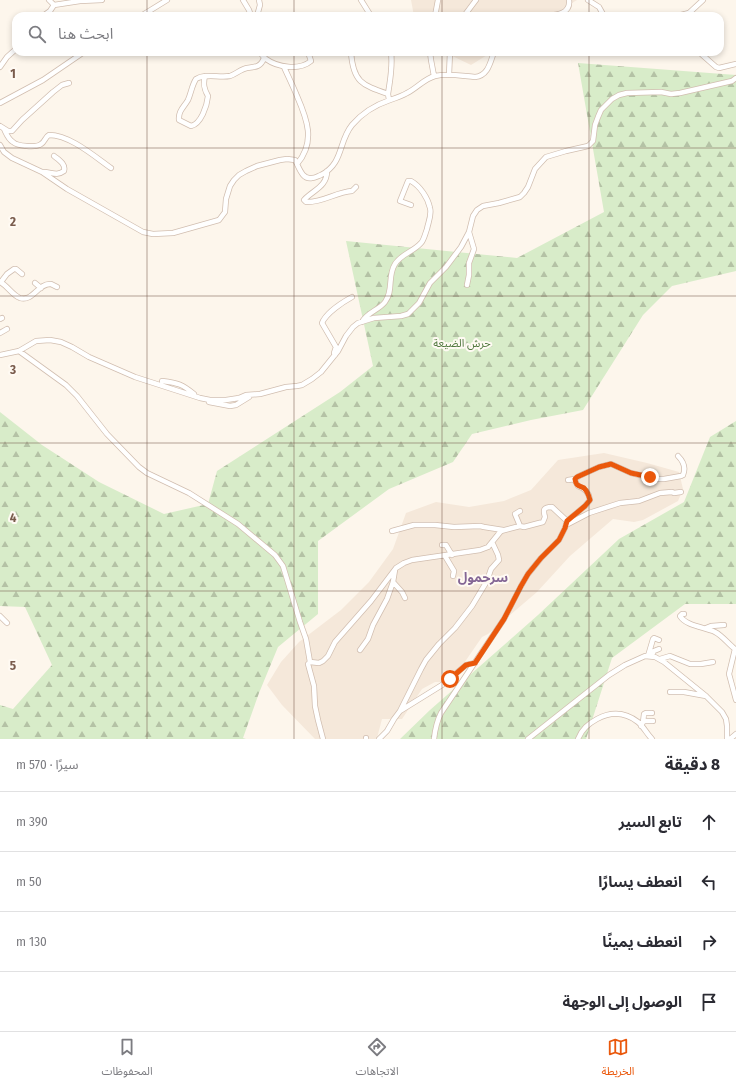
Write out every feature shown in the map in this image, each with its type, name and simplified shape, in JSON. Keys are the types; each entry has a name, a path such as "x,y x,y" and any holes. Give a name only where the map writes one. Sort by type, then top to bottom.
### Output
{"street":[{"path":"49,0 54,5"},
{"path":"49,12 54,5 76,1 102,0"},
{"path":"148,12 167,0"},
{"path":"243,0 250,12"},
{"path":"258,12 260,5 259,0"},
{"path":"361,0 368,12"},
{"path":"436,12 438,0"},
{"path":"467,12 476,0"},
{"path":"563,12 568,9 570,5 569,0"},
{"path":"588,0 599,7 602,12"},
{"path":"689,12 703,0"},
{"path":"0,67 12,53"},
{"path":"0,103 43,80 78,56"},
{"path":"205,76 204,87 208,96 208,102 200,118 195,125 191,126 179,120 179,116 198,77 205,76 232,75 244,69 259,66 263,62 264,58 284,67 300,66 308,64 310,61 309,56"},
{"path":"351,56 353,69 360,81 375,90 388,94"},
{"path":"389,100 388,94 392,72 391,56"},
{"path":"430,56 434,76"},
{"path":"449,75 450,56"},
{"path":"0,145 4,152 12,158 42,172 67,189 142,232 160,234 173,233 219,220 225,212 226,199 230,186 234,180 242,173 257,166 287,159 295,160 303,175 307,178 315,178 332,167 338,159 345,138 352,125 370,109 389,100 407,94 424,80 434,76 449,75 475,78 482,76 488,69 493,56"},
{"path":"704,56 719,68 736,64"},
{"path":"284,67 303,110 308,127 307,145 297,164"},
{"path":"0,355 19,351 36,342 50,340 61,342 72,346 89,357 135,377 204,399 221,400 239,398 286,387 302,385 317,376 335,355 353,327 374,318 405,316 410,312 418,303 430,284 461,247 469,232 475,212 483,206 513,199 524,193 530,183 535,169 546,157 585,147 591,144 593,141 595,126 601,110 612,99 627,93 686,93 692,90 732,81 736,78"},
{"path":"2,127 10,131 13,130 53,92 69,82"},
{"path":"2,127 14,143 30,146 40,145 46,136 49,135 66,139 83,148 111,168"},
{"path":"42,172 59,174 64,171 62,162 54,156"},
{"path":"327,171 327,175 322,186 313,194 307,196 304,200 306,202 319,200 346,191 352,191 356,187"},
{"path":"362,322 364,318 383,305 389,296 391,288 390,278 397,260 421,243 430,218 430,209 422,191 415,183 408,181 400,201 411,205"},
{"path":"467,285 474,249 469,232"},
{"path":"22,274 14,269 0,282 21,299 31,296 44,286 51,284 57,287"},
{"path":"35,283 41,288"},
{"path":"335,355 334,353 336,347 322,323 341,303 352,297"},
{"path":"0,333 7,329"},
{"path":"19,351 66,385 77,396 107,434 139,467 147,473 189,493 227,516 278,559 283,566 306,639 310,662 308,664 314,686 316,713 323,739"},
{"path":"162,381 178,383 197,397"},
{"path":"568,480 575,479 599,467 611,464 631,473 657,479 681,476 684,473 684,464 678,456"},
{"path":"434,739 438,720 504,619 528,574 559,540 566,523 590,500 583,487 578,486 575,479"},
{"path":"566,523 589,513 620,503 639,500 660,492 681,492"},
{"path":"310,662 319,663 326,658 335,642 372,601 396,568 404,563 412,560 480,550 488,546 500,531 543,522 545,517 543,512 550,507 552,507 566,523"},
{"path":"520,511 515,514 520,526"},
{"path":"392,531 414,525 454,527 480,526 503,530"},
{"path":"379,739 387,731 400,711 431,653 455,628 472,606 488,581 492,569 499,560 492,542"},
{"path":"442,545 446,545 452,555"},
{"path":"445,556 454,571 453,576"},
{"path":"360,650 368,639 373,625 387,599 396,568"},
{"path":"393,582 405,598"},
{"path":"684,614 680,616 685,622 717,633 735,649 729,674 733,680 736,700"},
{"path":"0,616 8,622"},
{"path":"706,628 724,625"},
{"path":"649,656 653,639 659,640"},
{"path":"649,656 654,651 659,649"},
{"path":"528,739 609,674 625,664 641,657 649,656 660,659 706,696 722,712 726,719 726,739"},
{"path":"660,659 670,656 690,664 713,662"},
{"path":"400,711 442,685 466,665 475,663"},
{"path":"670,692 684,692 706,696"},
{"path":"641,724 644,714 652,713"},
{"path":"578,739 586,726 608,714 620,714 637,721 652,739"},
{"path":"641,724 653,721"},
{"path":"730,739 736,734"}],"shaded area":[{"path":"411,0 577,0 558,12 413,12"},
{"path":"452,56 486,56 471,65"},
{"path":"604,453 679,472 683,489 678,501 643,520 634,522 613,519 570,556 537,592 488,634 482,637 462,666 442,682 435,682 422,689 402,719 382,719 377,738 315,739 282,705 267,685 281,662 299,642 341,610 369,582 393,549 406,513 436,502 469,507 504,501 531,490 558,460"}],"green space":[{"name":"حرش الضيعة","path":"578,63 736,75 736,271 672,286 643,315 583,410 531,420 472,434 453,462 389,489 318,541 318,614 278,647 259,693 243,738 246,739 0,739 0,705 13,709 52,665 25,607 0,606 0,412 42,445 99,482 164,514 208,504 217,471 340,392 373,366 346,241 517,258 604,212"},
{"path":"736,421 736,604 685,604 612,658 586,739 400,739 430,710 538,615 619,539 684,502 710,437"}],"district":[{"name":"سرحمول","path":"483,577"}],"route":[{"path":"450,679 466,665 475,663 504,619 528,574 559,540 567,521 590,500 588,494 583,487 578,486 575,479 599,467 611,464 631,473 650,477"}]}
